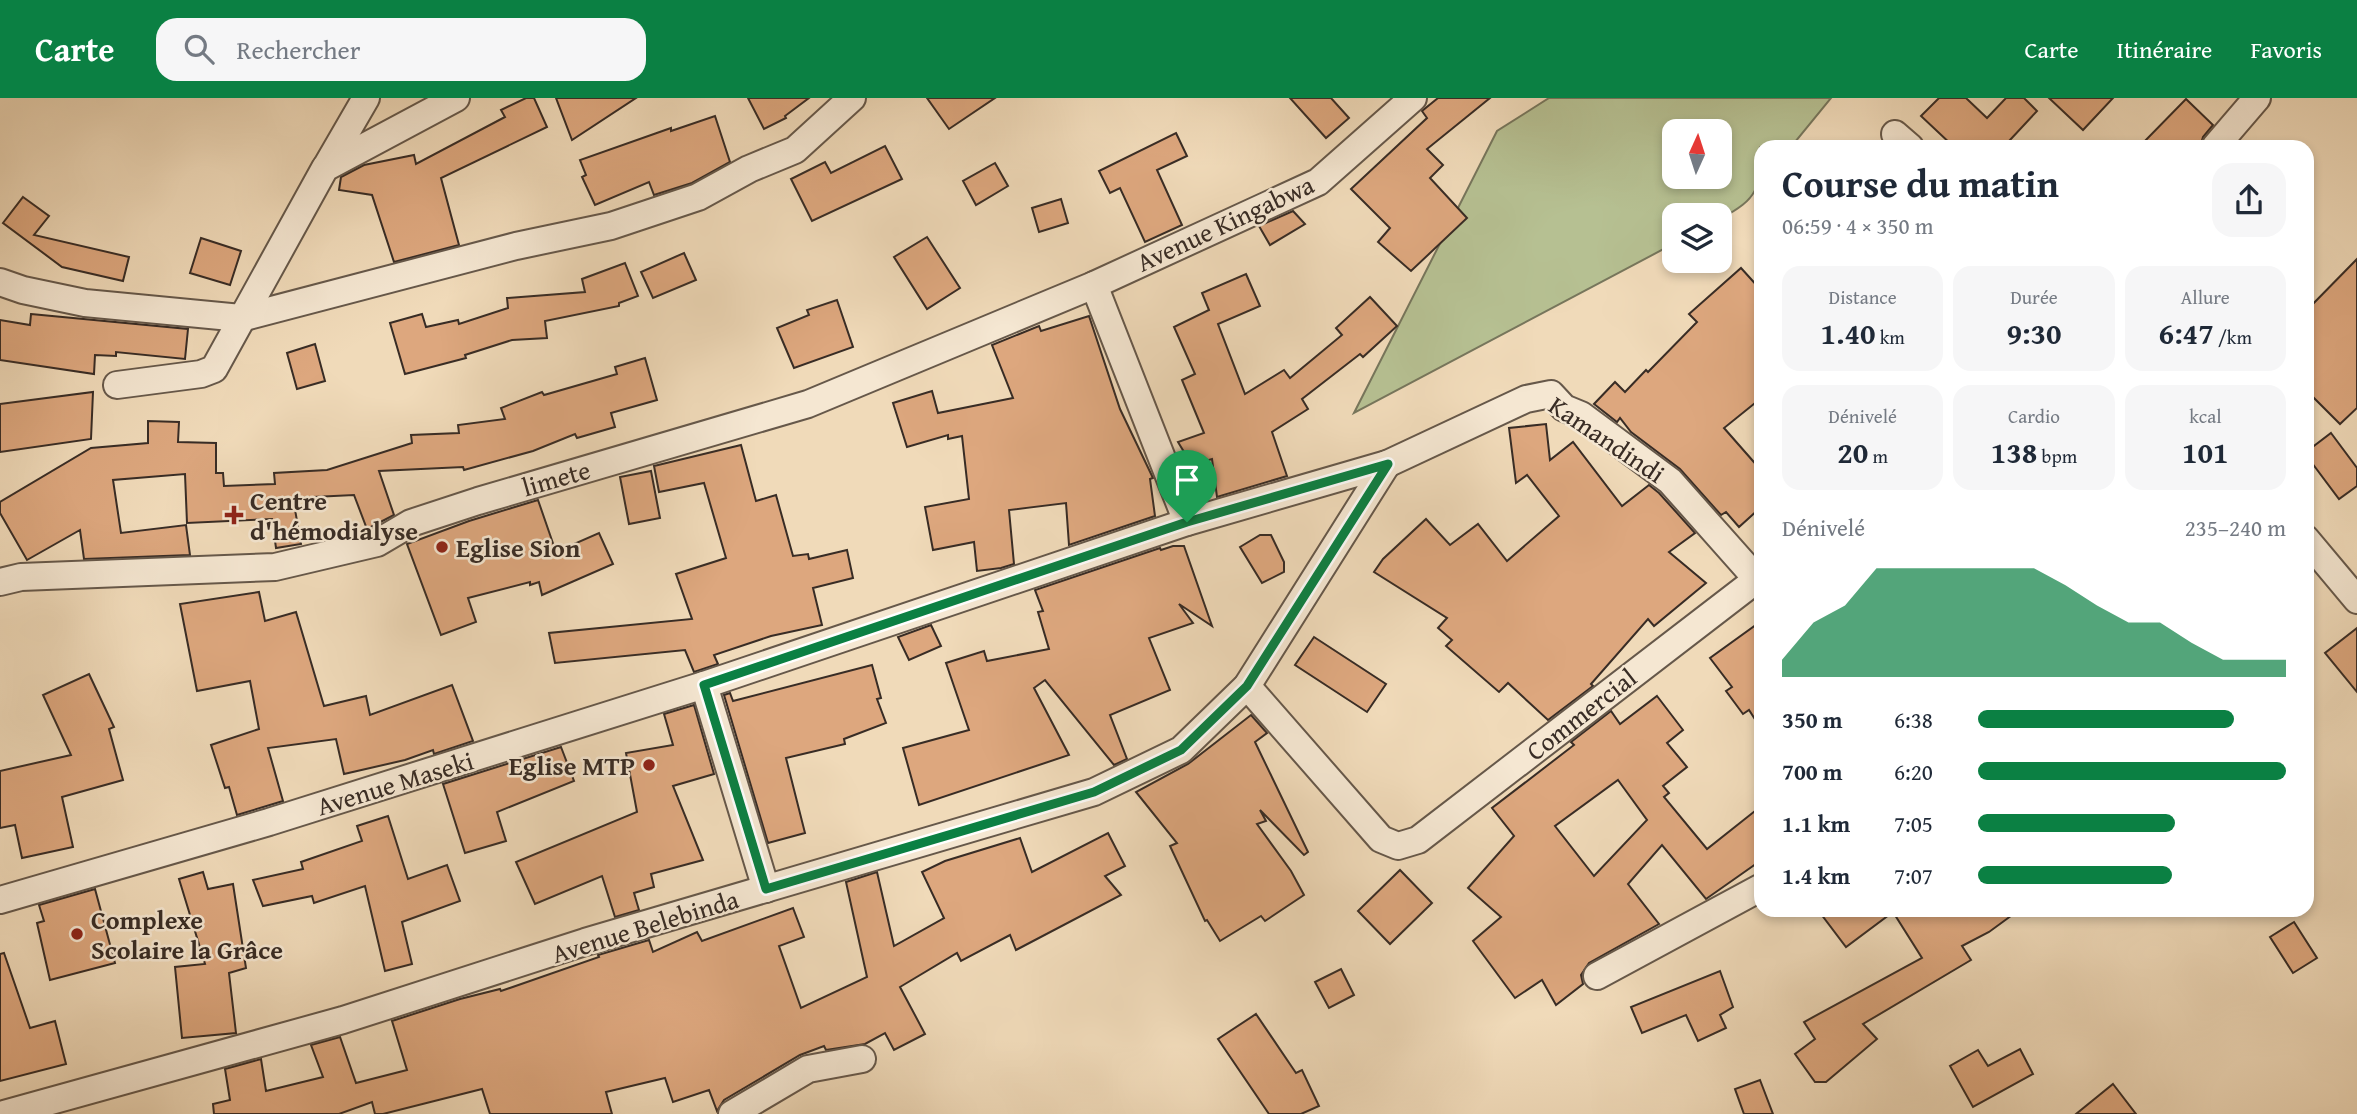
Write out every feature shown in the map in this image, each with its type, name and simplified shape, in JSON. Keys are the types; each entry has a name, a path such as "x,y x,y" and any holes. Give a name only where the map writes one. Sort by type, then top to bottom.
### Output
{"street":[{"path":"117,386 201,374 214,369 366,98"},
{"path":"325,169 456,98"},
{"path":"0,282 23,290 85,303 241,318 516,246 611,226 698,197 749,169 796,150 852,98"},
{"name":"Avenue Kingabwa","path":"1094,285 1318,181 1413,98"},
{"path":"2221,140 2257,98"},
{"path":"1094,285 1187,522"},
{"name":"limete","path":"0,582 20,578 275,568 377,543 411,523 478,501 808,404 1094,285"},
{"name":"Kamandindi","path":"1388,464 1526,399 1551,394 1564,408 1581,415 1670,481 1754,573"},
{"name":"Avenue Maseki","path":"0,900 269,822 704,685 1187,522 1388,464"},
{"name":"Avenue Belebinda","path":"4,1114 343,1020 585,942 1094,792 1181,750 1247,686 1388,464"},
{"path":"2314,549 2357,600"},
{"name":"Commercial","path":"1247,686 1381,839 1398,846 1418,840 1754,582"},
{"path":"704,685 766,889"},
{"path":"1597,976 1754,891"},
{"path":"733,1114 808,1069 862,1059"}],"green space":[{"path":"1549,98 1831,98 1797,140 1754,140 1754,192 1733,212 1732,203 1662,203 1662,250 1354,413 1497,131"}],"building":[{"path":"526,98 534,98 547,127 441,178 459,245 394,262 372,195 339,190 341,177 364,165 414,155 416,164 505,117 501,110"},
{"path":"556,98 636,98 572,140"},
{"path":"748,98 809,98 785,116 786,118 764,129"},
{"path":"927,98 995,98 949,129"},
{"path":"1290,98 1331,98 1349,118 1326,138"},
{"path":"1438,98 1490,98 1427,149 1443,165 1430,178 1467,218 1411,271 1378,242 1390,228 1351,189 1427,118 1422,111"},
{"path":"1939,98 1966,98 1987,118 2006,98 2024,98 2037,111 2010,140 1947,140 1921,116"},
{"path":"2049,98 2113,98 2083,130"},
{"path":"2186,99 2213,125 2202,140 2146,140"},
{"path":"715,116 730,162 692,183 654,195 649,182 595,205 582,177 586,175 580,160 671,128 671,131"},
{"path":"1176,133 1187,156 1157,170 1182,225 1145,242 1120,188 1110,193 1099,171"},
{"path":"885,146 902,179 812,221 791,179 825,162 831,173"},
{"path":"995,163 1008,186 976,205 963,181"},
{"path":"23,197 49,216 34,235 129,257 123,281 62,267 3,223"},
{"path":"1061,199 1068,223 1039,232 1032,208"},
{"path":"1293,211 1305,224 1270,245 1259,226"},
{"path":"927,237 960,288 927,309 894,257"},
{"path":"201,238 241,251 230,285 190,273"},
{"path":"684,253 696,280 653,298 641,272"},
{"path":"2357,259 2357,408 2340,424 2314,398 2314,303"},
{"path":"625,263 638,296 619,303 619,306 545,321 547,338 512,340 465,355 466,358 405,374 390,323 422,314 426,327 458,320 459,324 508,308 507,298 585,292 582,279"},
{"path":"1741,268 1754,282 1754,404 1724,428 1754,462 1754,513 1739,527 1726,512 1721,515 1680,469 1631,432 1620,418 1617,422 1594,404 1615,382 1625,392 1646,370 1648,372 1697,322 1689,314"},
{"path":"1246,274 1260,306 1218,324 1245,394 1284,370 1290,378 1342,335 1336,328 1370,297 1397,326 1363,357 1360,354 1302,399 1308,409 1272,432 1287,476 1217,497 1212,459 1192,465 1178,442 1204,433 1182,380 1195,374 1174,327 1209,310 1202,293"},
{"path":"837,300 853,347 794,368 777,328 809,315 807,310"},
{"path":"31,314 188,329 185,359 116,352 116,356 95,355 94,374 0,360 0,320 30,325"},
{"path":"1089,316 1120,409 1153,478 1150,479 1155,516 1069,545 1066,503 1009,510 1014,564 1001,568 977,571 974,542 933,550 925,507 969,499 962,436 948,439 948,435 907,447 893,403 932,391 938,413 1013,398 992,345 1039,326 1041,331"},
{"path":"315,344 325,381 297,389 287,353"},
{"path":"645,358 657,400 611,413 615,427 577,438 575,434 533,451 464,470 463,467 379,471 394,515 367,529 354,495 293,498 301,544 276,548 272,519 187,523 185,474 113,480 121,533 186,525 190,555 84,559 80,530 27,560 0,513 0,502 91,448 148,443 148,421 179,422 178,442 216,443 216,473 223,473 224,486 275,484 274,473 327,470 412,443 411,435 459,433 458,425 505,419 501,408 542,392 544,395 617,374 615,367"},
{"path":"93,392 91,439 0,452 0,404"},
{"path":"1546,424 1550,460 1573,442 1622,506 1649,485 1659,493 1695,533 1669,552 1706,583 1654,626 1648,619 1591,684 1593,686 1548,720 1508,683 1499,692 1446,646 1452,640 1438,628 1447,618 1374,572 1383,559 1426,519 1450,545 1478,524 1507,561 1559,516 1527,475 1516,483 1509,428"},
{"path":"2331,433 2357,468 2357,486 2339,499 2314,466 2314,446"},
{"path":"741,445 756,501 776,495 793,556 808,554 809,559 847,550 853,578 813,588 822,625 771,636 714,655 718,664 694,672 685,650 555,663 549,633 692,619 676,574 726,558 704,483 659,492 654,466"},
{"path":"651,471 660,518 629,524 620,477"},
{"path":"538,500 556,552 599,533 613,564 542,595 539,582 530,585 530,582 468,598 476,622 441,635 407,544"},
{"path":"1260,535 1271,535 1284,562 1284,572 1262,583 1240,547"},
{"path":"1173,546 1184,546 1212,626 1179,604 1193,623 1149,638 1170,690 1110,715 1127,759 1114,765 1045,680 1034,688 1069,755 919,805 903,748 969,730 946,663 984,651 987,661 1049,649 1038,612 1043,611 1035,590"},
{"path":"259,592 265,621 296,612 324,706 366,696 370,715 452,685 473,741 434,754 433,750 405,760 344,774 336,739 268,748 283,801 237,815 229,787 225,788 211,745 259,729 250,681 197,691 180,604"},
{"path":"931,625 941,646 909,660 898,637"},
{"path":"1754,626 1754,718 1749,710 1743,714 1726,691 1732,687 1710,658"},
{"path":"2357,628 2357,692 2325,653"},
{"path":"1314,637 1386,684 1367,712 1295,665"},
{"path":"872,665 881,698 877,699 886,723 844,739 845,744 786,758 805,833 768,843 724,695 730,693 733,701"},
{"path":"89,674 114,727 109,729 123,780 62,797 73,847 22,858 15,825 0,828 0,771 71,755 43,695"},
{"path":"1657,696 1683,730 1667,743 1687,767 1663,786 1669,793 1664,797 1707,849 1754,812 1754,865 1706,899 1662,845 1628,884 1659,924 1589,963 1581,975 1583,984 1556,1005 1542,980 1515,998 1473,941 1501,917 1468,888 1514,836 1492,808 1574,745 1571,742 1611,711 1620,724","holes":["1618,780 1647,820 1594,876 1555,826"]},
{"path":"694,705 714,774 673,786 703,860 651,874 654,887 634,893 639,910 615,917 602,876 535,904 516,862 637,812 626,753 673,745 664,714"},
{"path":"1251,715 1267,733 1255,742 1308,852 1304,855 1260,810 1266,821 1257,824 1291,871 1304,895 1265,921 1261,916 1220,941 1207,920 1205,921 1170,846 1177,843 1136,792 1188,764"},
{"path":"561,747 574,781 497,812 506,841 465,853 443,784"},
{"path":"388,816 408,879 447,865 460,901 402,922 412,964 385,971 365,886 314,903 312,896 263,906 253,880 303,869 301,862 362,841 357,826"},
{"path":"1108,833 1125,866 1105,876 1121,895 1016,950 1010,935 961,961 957,953 900,987 925,1034 894,1050 885,1033 865,1044 826,1050 824,1046 800,1055 724,1100 717,1111 709,1090 673,1102 665,1078 606,1092 612,1114 490,1114 482,1089 383,1114 375,1114 372,1102 339,1114 214,1114 213,1104 230,1100 225,1069 261,1059 266,1091 323,1077 311,1045 340,1037 356,1083 407,1070 392,1021 460,999 500,989 501,991 599,957 598,955 649,940 653,952 697,932 702,941 793,908 804,937 779,946 801,1008 867,977 846,882 877,872 894,946 944,918 922,872 945,861 1020,838 1032,872"},
{"path":"1400,870 1432,903 1390,944 1358,911"},
{"path":"203,872 208,889 233,884 246,968 229,973 236,1033 182,1038 175,967 205,964 179,879"},
{"name":"Complexe Scolaire la Grâce","path":"95,889 115,963 50,980 37,923 44,921 39,905"},
{"path":"1823,917 1886,917 1846,947"},
{"path":"1896,917 2009,917 1989,932 1962,946 1971,960 1863,1024 1877,1039 1826,1082 1815,1082 1795,1054 1815,1039 1804,1022 1922,958"},
{"path":"2294,922 2317,958 2293,973 2270,937"},
{"path":"4,953 30,1028 55,1021 66,1064 0,1081 0,954"},
{"path":"1341,969 1354,995 1329,1008 1315,982"},
{"path":"1720,971 1733,1007 1720,1015 1726,1028 1698,1041 1686,1015 1642,1033 1631,1007"},
{"path":"1256,1014 1296,1073 1302,1070 1319,1106 1301,1114 1269,1114 1218,1039"},
{"path":"2020,1049 2033,1074 1973,1107 1950,1066 1978,1050 1988,1066"},
{"path":"1760,1080 1773,1114 1744,1114 1735,1089"},
{"path":"2113,1084 2136,1114 2076,1114"}],"place":[{"name":"Centre d'hémodialyse","path":"234,515"},
{"name":"Eglise Sion","path":"442,547"},
{"name":"Eglise MTP","path":"649,765"},
{"name":"Complexe Scolaire la Grâce","path":"77,934"}],"route":[{"path":"1388,464 1247,686 1181,750 1094,792 766,889 704,685 1187,522 1388,464"}]}
